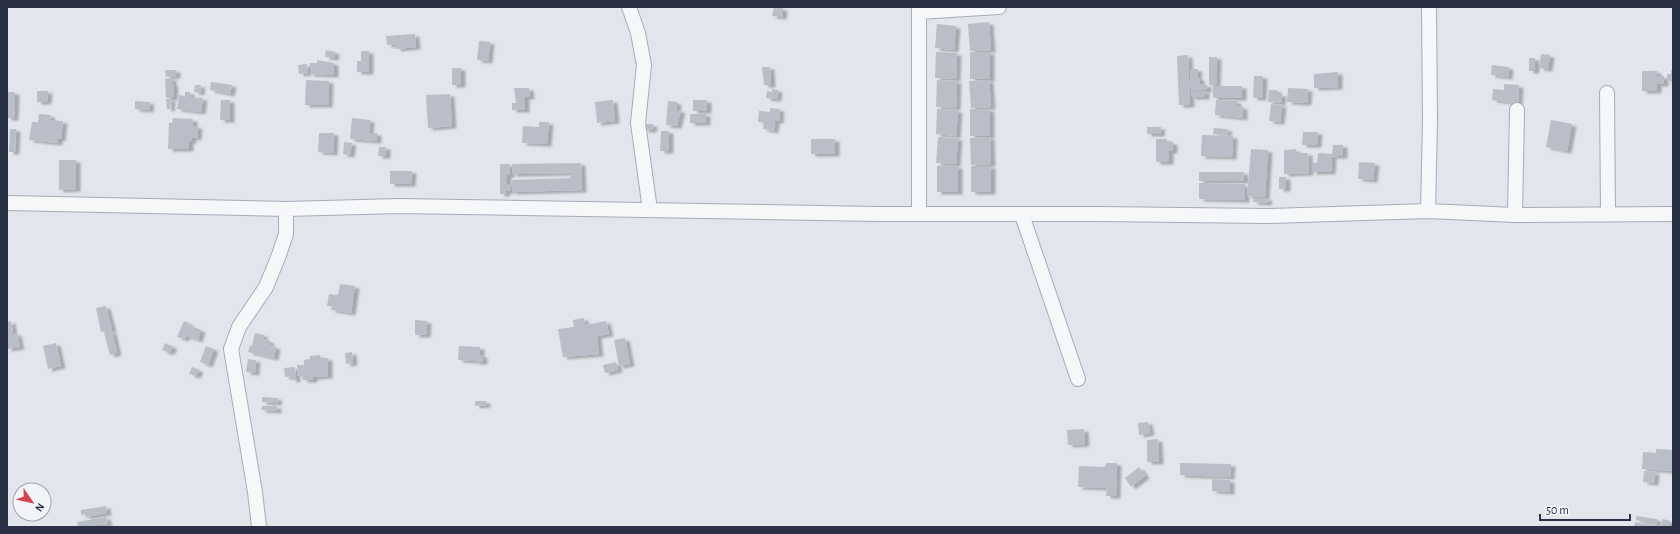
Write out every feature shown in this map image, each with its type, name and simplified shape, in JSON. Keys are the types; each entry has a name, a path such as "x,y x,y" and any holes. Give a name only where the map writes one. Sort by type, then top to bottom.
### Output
{"street":[{"path":"629,7 638,33 644,65 638,123 650,210"},
{"path":"919,214 919,10 999,7"},
{"path":"1428,212 1430,120 1429,7"},
{"path":"1607,93 1608,214"},
{"path":"1515,215 1517,110"},
{"path":"7,203 286,209 399,206 1022,215 1099,214 1267,216 1428,212 1515,215 1673,214"},
{"path":"259,527 256,499 231,349 238,327 266,287 279,255 286,234 286,209"},
{"path":"1022,215 1078,379"}],"building":[{"path":"774,7 783,8 782,17 772,16"},
{"path":"989,22 991,50 970,51 968,24"},
{"path":"937,24 956,26 954,50 935,48"},
{"path":"415,34 416,47 396,49 396,44 387,45 386,36"},
{"path":"479,41 490,42 488,61 477,60"},
{"path":"326,50 335,52 334,58 325,57"},
{"path":"361,51 369,51 369,72 357,72 357,61 361,61"},
{"path":"936,52 957,53 956,79 935,78"},
{"path":"970,52 990,52 990,79 970,79"},
{"path":"1541,54 1550,55 1548,69 1539,68"},
{"path":"1188,55 1190,105 1179,105 1177,56"},
{"path":"1209,57 1217,57 1216,85 1209,85"},
{"path":"1529,58 1535,58 1535,71 1529,71"},
{"path":"317,60 334,63 334,75 310,74 310,63 317,63"},
{"path":"307,64 308,73 299,74 298,65"},
{"path":"1492,65 1509,67 1508,77 1491,75"},
{"path":"762,67 770,67 771,85 764,85"},
{"path":"452,68 461,68 461,85 452,85"},
{"path":"1191,69 1198,69 1197,78 1200,78 1200,84 1207,85 1207,90 1190,89"},
{"path":"165,70 176,70 176,76 166,77"},
{"path":"1671,70 1673,70 1673,81 1667,81 1667,74 1671,74"},
{"path":"1642,71 1657,71 1657,76 1664,76 1664,84 1657,84 1657,91 1642,91"},
{"path":"1338,72 1338,87 1314,88 1314,74"},
{"path":"1254,76 1263,76 1262,98 1253,98"},
{"path":"172,78 172,84 174,84 173,98 166,98 165,79"},
{"path":"306,80 329,81 328,105 305,105"},
{"path":"937,80 957,81 956,108 936,107"},
{"path":"989,80 991,107 971,108 969,81"},
{"path":"211,82 232,85 230,94 210,90"},
{"path":"1504,84 1519,85 1518,103 1492,100 1493,89 1504,90"},
{"path":"195,85 201,85 200,93 194,92"},
{"path":"1213,86 1242,86 1242,98 1213,98"},
{"path":"514,88 529,88 530,97 525,97 525,110 512,110 512,103 516,103"},
{"path":"1288,88 1308,89 1307,103 1287,102"},
{"path":"772,89 778,90 777,99 766,98 767,91 772,92"},
{"path":"1269,90 1277,90 1277,94 1282,94 1281,103 1268,102"},
{"path":"37,91 48,91 47,102 37,102"},
{"path":"1191,91 1205,91 1205,97 1191,97"},
{"path":"7,92 15,92 14,118 7,118"},
{"path":"185,92 190,92 190,97 203,98 201,112 177,109 179,95 185,96"},
{"path":"450,94 452,126 428,128 426,95"},
{"path":"166,99 171,99 170,109 167,109"},
{"path":"221,100 230,100 230,120 220,120"},
{"path":"613,100 615,121 597,123 595,102"},
{"path":"693,100 707,100 707,111 693,111"},
{"path":"1216,100 1237,101 1237,106 1243,107 1243,118 1215,115"},
{"path":"135,101 150,102 149,110 135,109"},
{"path":"668,101 677,102 676,110 681,110 677,126 666,125"},
{"path":"1271,104 1282,105 1280,122 1269,121"},
{"path":"770,108 780,109 779,121 775,121 774,131 763,129 764,122 758,122 759,111 770,112"},
{"path":"937,109 958,110 956,136 936,134"},
{"path":"970,109 990,109 990,136 970,136"},
{"path":"39,114 51,115 50,120 63,121 61,139 58,138 58,143 29,140 32,122 38,122"},
{"path":"690,114 706,114 706,123 690,123"},
{"path":"173,118 193,119 193,126 198,126 197,138 192,137 192,141 189,141 189,149 168,149 169,123 172,123"},
{"path":"352,118 370,120 369,133 377,133 377,141 350,139"},
{"path":"1551,120 1572,124 1567,151 1546,147"},
{"path":"539,122 549,122 547,144 522,143 523,126 539,127"},
{"path":"645,124 653,124 652,130 644,130"},
{"path":"1147,127 1161,127 1160,134 1147,134"},
{"path":"1214,128 1228,129 1227,135 1213,134"},
{"path":"10,129 16,129 15,152 9,152"},
{"path":"661,131 669,131 669,151 660,151"},
{"path":"1303,132 1318,132 1317,145 1302,145"},
{"path":"319,133 334,133 333,153 318,152"},
{"path":"1202,135 1233,136 1232,157 1201,156"},
{"path":"938,137 958,138 956,164 936,163"},
{"path":"990,137 991,164 971,165 970,138"},
{"path":"811,139 835,139 835,154 811,154"},
{"path":"1156,139 1167,139 1167,142 1173,142 1173,151 1169,151 1169,162 1156,162"},
{"path":"344,142 352,143 350,155 343,154"},
{"path":"1333,145 1343,145 1343,156 1332,156 1331,172 1312,172 1312,163 1317,163 1318,153 1332,154"},
{"path":"379,147 386,147 386,156 378,156"},
{"path":"1251,149 1268,150 1265,197 1247,196"},
{"path":"1296,149 1296,153 1308,153 1309,173 1284,174 1284,150"},
{"path":"59,160 76,160 76,189 59,190"},
{"path":"1359,162 1375,163 1373,180 1358,179"},
{"path":"581,163 582,190 512,192 512,180 571,178 571,173 512,174 512,164"},
{"path":"500,164 510,164 510,175 507,175 507,184 511,184 511,191 506,191 505,194 500,194"},
{"path":"937,166 958,166 958,192 937,192"},
{"path":"971,166 991,166 991,192 971,192"},
{"path":"390,171 412,171 411,184 390,184"},
{"path":"1199,172 1244,172 1244,181 1199,181"},
{"path":"1279,177 1286,177 1286,189 1279,189"},
{"path":"1199,183 1245,184 1245,200 1199,199"},
{"path":"1254,198 1268,198 1267,203 1253,202"},
{"path":"340,284 355,286 351,313 331,310 332,306 327,306 329,294 338,295"},
{"path":"106,306 112,330 101,332 96,308"},
{"path":"584,318 585,325 606,321 609,334 597,336 599,354 563,357 558,329 574,327 573,320"},
{"path":"415,320 427,321 426,335 415,335"},
{"path":"11,321 13,334 17,333 20,347 7,349 7,322"},
{"path":"184,321 189,323 188,325 201,330 198,340 186,336 184,339 177,337"},
{"path":"112,331 117,353 110,355 104,333"},
{"path":"255,333 264,335 262,339 270,341 269,345 276,347 274,358 248,352 250,345 252,346"},
{"path":"625,338 630,364 619,366 614,340"},
{"path":"56,343 61,366 48,369 43,346"},
{"path":"165,343 173,347 169,353 162,350"},
{"path":"206,346 214,349 208,365 200,362"},
{"path":"459,346 480,347 480,355 483,355 483,362 475,362 475,355 474,361 458,360"},
{"path":"352,352 353,363 346,364 345,353"},
{"path":"320,355 320,358 328,358 328,376 313,377 313,380 303,380 303,376 298,376 297,365 304,365 304,360 310,359 310,356"},
{"path":"248,359 256,360 255,373 246,372"},
{"path":"616,362 618,370 605,373 603,365"},
{"path":"192,367 199,370 196,376 189,374"},
{"path":"295,367 296,380 292,380 291,376 285,377 284,368"},
{"path":"262,397 278,398 277,403 262,402"},
{"path":"475,401 486,401 486,405 475,406"},
{"path":"262,406 277,406 277,411 261,410"},
{"path":"1148,422 1150,433 1139,435 1138,423"},
{"path":"1084,429 1085,444 1068,445 1067,430"},
{"path":"1158,439 1159,462 1147,462 1147,440"},
{"path":"1656,449 1673,450 1672,471 1642,469 1643,452 1656,453"},
{"path":"1106,463 1117,463 1116,496 1106,496 1107,488 1078,487 1079,466 1105,467"},
{"path":"1180,463 1231,464 1230,477 1180,475"},
{"path":"1139,467 1145,476 1131,487 1125,478"},
{"path":"1644,471 1655,472 1654,483 1643,482"},
{"path":"1212,479 1230,480 1230,492 1212,491"},
{"path":"106,506 107,513 86,517 85,514 81,515 81,510"},
{"path":"1636,516 1657,519 1657,524 1636,520"},
{"path":"106,517 108,524 78,527 77,522"},
{"path":"1663,519 1670,521 1669,527 1661,527"},
{"path":"1635,522 1655,526 1655,527 1634,527"}]}
